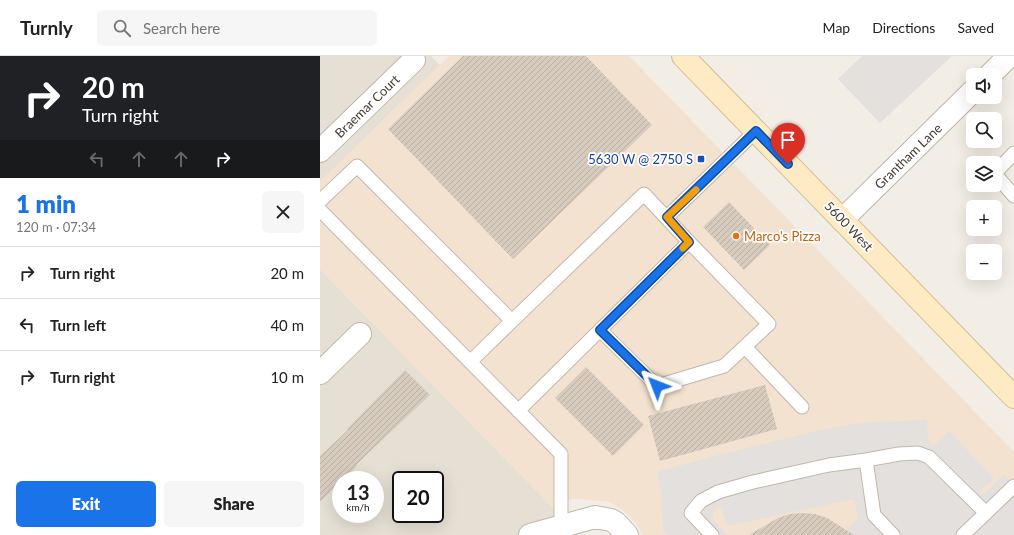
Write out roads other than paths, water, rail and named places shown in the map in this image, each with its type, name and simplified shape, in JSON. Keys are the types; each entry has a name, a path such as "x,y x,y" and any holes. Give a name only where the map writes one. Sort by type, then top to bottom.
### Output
{"main road":[{"name":"5600 West","path":"683,56 1014,397"}],"street":[{"path":"997,68 1009,56"},
{"name":"Braemar Court","path":"320,151 414,60"},
{"name":"Grantham Lane","path":"842,220 966,99"},
{"path":"320,373 360,334"},
{"path":"530,535 561,531 595,517 611,520 616,523 627,535"}],"lane":[{"path":"667,217 756,131"},
{"path":"1002,166 1014,154"},
{"path":"320,201 357,166 512,321"},
{"path":"1002,181 1014,196"},
{"path":"470,362 644,194 769,324 724,366 657,386 600,330"},
{"path":"320,210 561,454 561,531"},
{"path":"518,411 689,242"},
{"path":"745,347 802,407"},
{"path":"712,535 691,513 701,500 718,492 753,482 829,465 899,454 918,453 929,457 986,513"},
{"path":"866,460 874,515 893,535"},
{"path":"963,535 1014,486"}],"place":[{"name":"5630 W @ 2750 S","path":"701,159"},
{"name":"Marco's Pizza","path":"736,236"}]}
